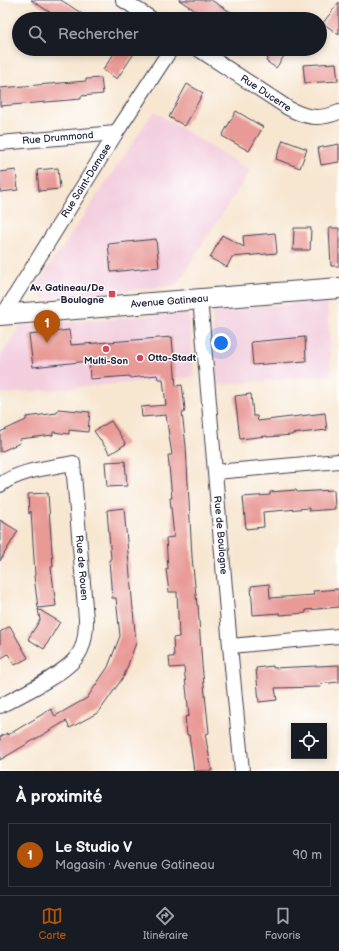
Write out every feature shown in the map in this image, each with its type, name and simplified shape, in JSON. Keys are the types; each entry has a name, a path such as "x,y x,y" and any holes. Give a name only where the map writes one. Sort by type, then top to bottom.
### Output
{"street":[{"path":"123,0 141,12"},
{"name":"Rue Saint-Damase","path":"2,315 116,134 167,56"},
{"name":"Rue Ducerre","path":"209,56 288,108 300,114 313,117 327,117 339,112"},
{"name":"Rue Drummond","path":"0,143 116,134"},
{"name":"Avenue Gatineau","path":"2,315 339,288"},
{"name":"Rue de Boulogne","path":"200,298 242,771"},
{"path":"215,472 339,461"},
{"name":"Rue de Rouen","path":"0,485 18,475 73,463 86,631 79,654 74,661 53,676 0,706"},
{"path":"230,646 339,636"}],"shaded area":[{"path":"154,111 250,171 176,285 46,299 33,291"},
{"path":"327,301 331,375 217,385 212,311"},
{"path":"189,313 194,377 0,394 0,357 20,326"}],"building":[{"path":"31,0 61,0 79,12 49,12"},
{"path":"179,0 211,0 231,12 197,12"},
{"path":"339,2 339,35 327,26 327,18"},
{"path":"112,56 132,56 117,79 103,70"},
{"path":"265,56 284,56 276,68 266,61 268,58"},
{"path":"336,63 338,81 305,83 303,65"},
{"path":"101,78 103,94 81,96 81,99 0,106 0,88 86,81 86,79"},
{"path":"187,84 203,93 185,126 169,117"},
{"path":"236,111 263,127 249,151 222,136"},
{"path":"283,140 307,149 300,168 276,159"},
{"path":"339,144 339,162 321,165 318,148"},
{"path":"58,168 60,189 39,191 37,170"},
{"path":"16,170 18,190 0,192 0,172"},
{"path":"294,228 311,228 310,250 293,250"},
{"path":"329,228 339,228 339,266 331,266"},
{"path":"275,233 277,253 232,257 227,267 210,258 222,235 244,247 243,236"},
{"path":"156,239 159,267 111,272 108,244"},
{"path":"69,330 71,345 172,337 176,386 182,385 185,409 184,413 182,413 186,446 192,557 198,605 209,733 205,734 212,771 194,771 185,717 189,716 184,667 170,668 169,657 174,657 173,638 179,637 177,592 169,592 166,569 168,569 166,538 174,537 168,455 172,455 166,415 142,417 141,407 166,405 163,379 158,379 157,375 130,378 130,376 90,379 89,361 33,367 29,335"},
{"path":"305,337 306,361 253,365 251,342"},
{"path":"251,394 253,416 257,416 258,421 325,413 327,430 292,435 240,439 235,396"},
{"path":"58,409 90,412 88,432 69,430 69,434 53,432 53,435 19,439 20,443 0,452 0,432 26,420 26,417 57,413"},
{"path":"111,421 126,444 110,454 94,431"},
{"path":"125,461 127,486 107,487 105,462"},
{"path":"296,490 297,492 334,490 335,509 309,511 309,508 263,512 264,527 246,529 243,497 270,495 270,492"},
{"path":"48,493 53,567 51,567 56,606 38,608 34,576 31,511 29,514 28,494"},
{"path":"124,508 136,643 124,676 99,712 70,728 66,721 0,760 0,737 7,733 8,735 51,709 55,716 87,698 108,667 120,636 116,598 112,598 109,560 111,559 107,510"},
{"path":"0,520 18,531 0,561"},
{"path":"269,584 270,598 314,595 313,591 339,589 339,607 306,610 306,613 253,615 251,586"},
{"path":"38,609 60,622 44,649 28,639 40,620"},
{"path":"10,626 28,658 15,665 8,654 0,659 0,632"},
{"path":"339,665 339,682 320,684 321,687 275,688 277,700 259,702 256,668 273,666 273,668"}],"place":[{"name":"Av. Gatineau/De Boulogne","path":"112,294"},
{"name":"Le Studio V","path":"47,343"},
{"name":"Multi-Son","path":"106,349"},
{"name":"Otto-Stadt","path":"140,358"}]}
